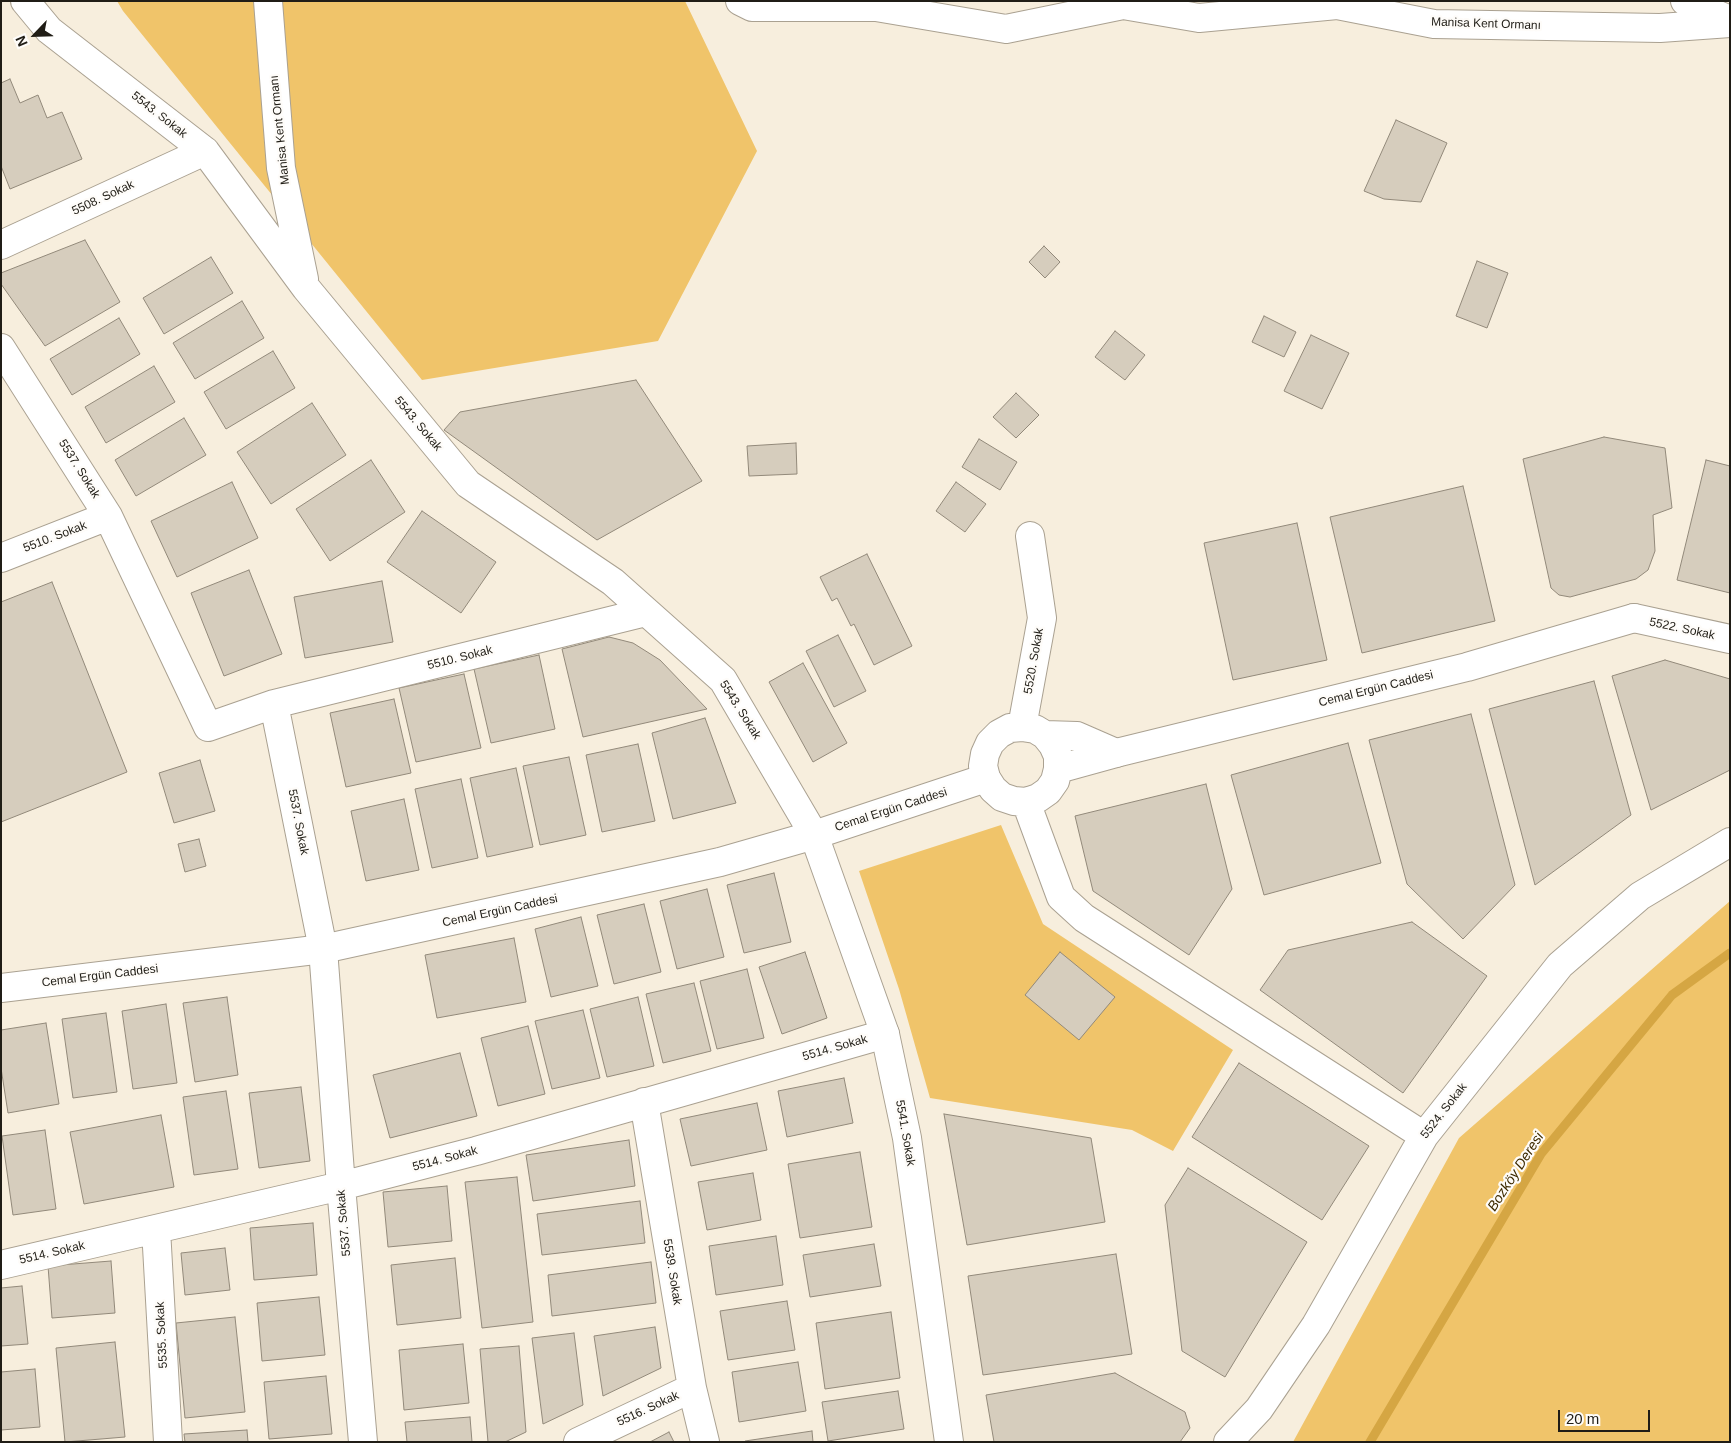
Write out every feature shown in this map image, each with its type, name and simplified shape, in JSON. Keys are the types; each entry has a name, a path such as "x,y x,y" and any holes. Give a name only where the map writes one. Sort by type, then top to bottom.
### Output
{"street":[{"name":"5543. Sokak","path":"25,1 49,30 206,151 306,288 468,484 613,582 723,680 814,835"},
{"name":"Manisa Kent Ormanı","path":"268,1 281,168 306,288"},
{"name":"Manisa Kent Ormanı","path":"740,1 752,7 876,7 1006,29 1122,5 1199,18 1337,5 1434,24 1660,28 1730,21"},
{"path":"1685,1 1730,21"},
{"name":"5508. Sokak","path":"1,245 206,151"},
{"name":"5537. Sokak","path":"1,348 108,516 208,727 274,704 323,949 363,1442"},
{"name":"5510. Sokak","path":"1,558 108,516"},
{"name":"5520. Sokak","path":"1030,536 1042,618 1034,731"},
{"name":"5510. Sokak","path":"274,704 646,612"},
{"name":"Cemal Ergün Caddesi","path":"1058,769 1467,667 1634,618"},
{"name":"5522. Sokak","path":"1634,618 1730,639"},
{"path":"1034,731 1053,745 1058,756 1058,769 1055,781 1048,791 1038,798 1026,802 1014,802 1002,797 992,789 986,778 983,766 985,754 990,743 999,734 1010,728 1077,736 1116,753"},
{"name":"Cemal Ergün Caddesi","path":"1,988 323,949 720,862 814,835 986,778"},
{"path":"1026,802 1061,897 1084,918 1424,1136"},
{"name":"5541. Sokak","path":"814,835 885,1034 907,1138 949,1442"},
{"name":"5524. Sokak","path":"1228,1442 1259,1409 1316,1325 1424,1136 1560,965 1640,896 1730,842"},
{"name":"5514. Sokak","path":"1,1265 341,1186 476,1151 885,1034"},
{"name":"5539. Sokak","path":"644,1102 692,1388 705,1442"},
{"name":"5535. Sokak","path":"156,1229 168,1442"},
{"name":"5516. Sokak","path":"578,1442 692,1388"}],"shaded area":[{"path":"117,1 685,1 757,151 658,341 422,380 123,11"},
{"path":"1001,825 1043,924 1233,1050 1173,1151 1132,1130 930,1098 899,989 859,871"},
{"path":"1730,901 1730,1442 1293,1442 1459,1138"}],"building":[{"path":"10,79 20,103 38,95 47,118 62,112 82,159 10,189 1,166 1,83"},
{"path":"1396,120 1447,143 1421,202 1384,199 1364,191"},
{"path":"85,240 120,302 45,346 1,284 1,273"},
{"path":"1044,246 1060,262 1045,278 1029,262"},
{"path":"211,257 233,293 164,334 143,298"},
{"path":"1477,261 1508,273 1487,328 1456,316"},
{"path":"242,301 264,338 195,379 173,343"},
{"path":"1264,316 1296,332 1284,357 1252,342"},
{"path":"119,318 140,354 72,395 50,359"},
{"path":"1115,331 1145,355 1125,380 1095,357"},
{"path":"1311,335 1349,353 1322,409 1284,391"},
{"path":"273,351 295,388 226,429 204,392"},
{"path":"154,366 175,402 106,443 85,407"},
{"path":"636,380 702,481 597,540 444,430 460,412"},
{"path":"1016,393 1039,415 1016,438 993,417"},
{"path":"312,403 346,455 271,504 237,452"},
{"path":"184,418 206,455 136,496 115,460"},
{"path":"1604,437 1665,448 1672,508 1653,515 1655,551 1648,570 1636,579 1570,597 1559,595 1551,588 1523,459"},
{"path":"979,439 1017,462 1000,490 962,467"},
{"path":"796,443 797,474 749,476 747,446"},
{"path":"371,460 405,512 330,561 296,509"},
{"path":"1706,460 1730,466 1730,593 1677,580"},
{"path":"232,482 258,538 177,577 151,521"},
{"path":"956,482 986,504 965,532 936,511"},
{"path":"1463,486 1495,621 1362,653 1330,517"},
{"path":"422,511 496,562 461,613 387,562"},
{"path":"1297,523 1327,660 1233,680 1204,543"},
{"path":"867,554 912,646 874,665 854,624 851,626 837,598 832,601 820,577"},
{"path":"249,570 282,654 224,676 191,593"},
{"path":"382,581 393,642 305,658 294,597"},
{"path":"52,582 127,772 1,822 1,602"},
{"path":"838,635 866,691 834,707 806,651"},
{"path":"609,637 633,643 660,660 707,709 583,737 562,649"},
{"path":"539,655 555,729 491,743 474,669"},
{"path":"1665,660 1730,679 1730,770 1651,810 1612,676"},
{"path":"803,663 847,743 813,762 769,682"},
{"path":"464,674 481,748 416,762 399,688"},
{"path":"1594,681 1631,815 1535,885 1489,709"},
{"path":"394,699 411,773 346,787 330,713"},
{"path":"1471,714 1515,885 1463,939 1407,884 1369,740"},
{"path":"705,718 736,803 673,819 652,733"},
{"path":"1348,743 1381,863 1264,895 1231,775"},
{"path":"638,744 655,821 602,832 586,755"},
{"path":"569,757 586,835 540,845 523,766"},
{"path":"200,760 215,811 174,823 159,773"},
{"path":"516,768 533,847 487,857 470,778"},
{"path":"461,779 478,858 432,868 415,789"},
{"path":"1206,784 1232,889 1189,955 1093,891 1075,816"},
{"path":"404,799 419,870 366,881 351,811"},
{"path":"199,839 206,866 185,872 178,844"},
{"path":"774,873 791,942 744,953 727,885"},
{"path":"707,889 724,957 677,969 660,901"},
{"path":"644,904 661,972 614,984 597,915"},
{"path":"581,917 598,986 551,997 535,929"},
{"path":"1412,922 1487,976 1403,1093 1260,990 1288,950"},
{"path":"514,938 526,1002 437,1018 425,955"},
{"path":"805,952 827,1018 782,1034 759,967"},
{"path":"1060,952 1115,997 1079,1040 1025,995"},
{"path":"747,969 764,1038 717,1049 700,981"},
{"path":"694,983 711,1051 663,1063 646,994"},
{"path":"227,997 238,1075 195,1082 183,1003"},
{"path":"638,997 654,1066 607,1077 590,1009"},
{"path":"166,1004 177,1083 133,1089 122,1011"},
{"path":"583,1010 600,1078 552,1089 535,1021"},
{"path":"106,1013 117,1092 73,1098 62,1019"},
{"path":"46,1023 59,1104 8,1113 1,1068 1,1030"},
{"path":"528,1026 545,1094 498,1106 481,1038"},
{"path":"460,1053 477,1116 390,1138 373,1075"},
{"path":"1239,1063 1369,1146 1322,1220 1192,1137"},
{"path":"844,1078 853,1123 787,1137 778,1091"},
{"path":"301,1087 310,1161 259,1168 249,1093"},
{"path":"226,1091 238,1169 194,1175 183,1097"},
{"path":"757,1103 767,1150 691,1166 680,1119"},
{"path":"944,1114 1091,1138 1105,1222 967,1245"},
{"path":"161,1115 174,1187 84,1204 70,1132"},
{"path":"45,1130 56,1209 13,1215 2,1136"},
{"path":"629,1140 635,1186 533,1201 526,1155"},
{"path":"860,1152 872,1227 800,1238 788,1164"},
{"path":"1188,1168 1307,1242 1225,1377 1182,1351 1165,1205"},
{"path":"753,1173 761,1220 707,1230 698,1182"},
{"path":"517,1177 533,1322 482,1328 465,1182"},
{"path":"447,1186 452,1241 388,1247 383,1192"},
{"path":"640,1201 645,1243 542,1255 537,1214"},
{"path":"313,1223 317,1275 254,1280 250,1228"},
{"path":"776,1236 783,1285 716,1295 709,1246"},
{"path":"874,1244 881,1286 810,1297 803,1255"},
{"path":"225,1248 230,1290 185,1295 181,1253"},
{"path":"1116,1254 1132,1354 983,1375 968,1276"},
{"path":"455,1258 461,1318 397,1325 391,1265"},
{"path":"111,1261 115,1313 52,1318 48,1266"},
{"path":"651,1262 656,1303 552,1316 548,1275"},
{"path":"22,1286 28,1344 1,1346 1,1288"},
{"path":"319,1297 325,1355 262,1361 257,1303"},
{"path":"787,1301 795,1350 728,1360 720,1311"},
{"path":"891,1312 900,1378 825,1389 816,1323"},
{"path":"235,1317 245,1412 185,1418 176,1323"},
{"path":"655,1327 661,1368 603,1396 594,1336"},
{"path":"574,1333 583,1405 543,1424 532,1338"},
{"path":"115,1342 125,1437 65,1442 56,1348"},
{"path":"463,1344 469,1403 404,1410 399,1350"},
{"path":"519,1346 526,1432 505,1442 488,1442 480,1349"},
{"path":"798,1362 806,1411 739,1422 732,1372"},
{"path":"35,1369 40,1427 1,1430 1,1372"},
{"path":"1115,1373 1185,1412 1190,1428 1180,1442 994,1442 986,1395"},
{"path":"326,1376 332,1434 269,1439 264,1382"},
{"path":"898,1391 904,1429 828,1441 822,1402"},
{"path":"470,1417 472,1442 407,1442 405,1422"},
{"path":"247,1430 248,1442 185,1442 184,1434"},
{"path":"812,1431 813,1442 745,1442 745,1441"},
{"path":"669,1432 674,1442 650,1442"}],"waterway":[{"name":"Bozköy Deresi","path":"1370,1442 1541,1154 1672,995 1730,953"}]}
